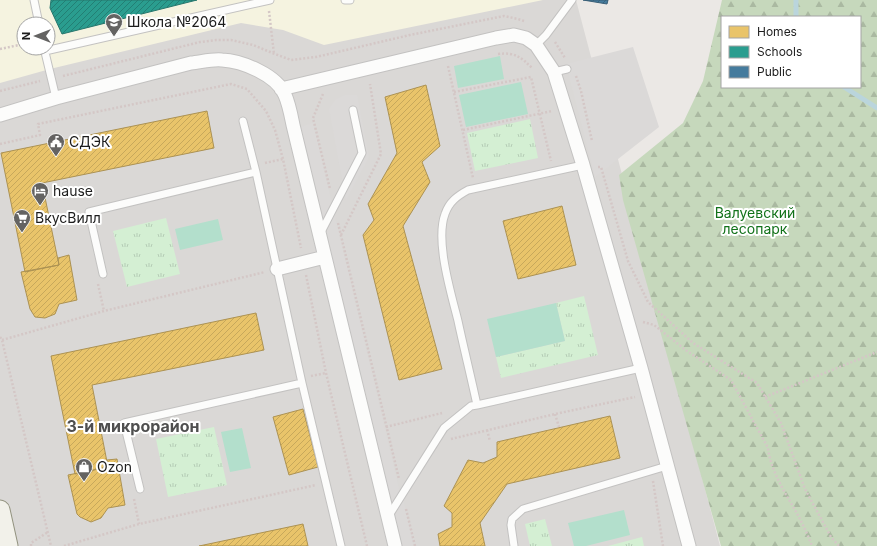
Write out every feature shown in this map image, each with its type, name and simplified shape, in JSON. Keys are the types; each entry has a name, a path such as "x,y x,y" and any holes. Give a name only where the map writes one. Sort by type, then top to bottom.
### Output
{"street":[{"path":"281,89 496,38 514,35 526,38 536,45 554,72 583,165 635,370 667,466 689,546"},
{"path":"0,115 56,98 191,63 212,60 223,60 253,68 270,78 281,89 288,102 395,546"},
{"path":"277,269 325,257"},
{"path":"0,510 8,546"}],"lane":[{"path":"34,0 37,16"},
{"path":"56,48 268,0"},
{"path":"345,0 350,0"},
{"path":"536,45 572,0"},
{"path":"46,56 56,98"},
{"path":"554,72 567,65"},
{"path":"320,234 362,153 353,110"},
{"path":"243,121 256,172 302,382 342,546"},
{"path":"477,405 448,279 442,245 445,212 453,200 468,190 583,165"},
{"path":"103,274 89,212 256,172"},
{"path":"388,517 444,428 471,406 635,370"},
{"path":"140,489 124,423 302,382"},
{"path":"514,546 511,525 512,518 523,509 667,466"}],"path":[{"path":"268,0 274,54"},
{"path":"316,57 410,35 504,16 518,18 546,34 555,42 567,65"},
{"path":"0,49 16,46"},
{"path":"491,56 505,53 517,54 534,70"},
{"path":"441,68 455,64"},
{"path":"448,66 473,180"},
{"path":"574,72 581,91 593,144"},
{"path":"454,92 531,77 551,163"},
{"path":"363,85 377,82"},
{"path":"0,144 40,135 38,124 231,84 247,89 266,110 283,159 326,373 367,546"},
{"path":"330,93 323,94 313,118 415,546"},
{"path":"550,104 554,114"},
{"path":"463,130 552,110"},
{"path":"598,167 601,167 628,261 648,302 693,342 757,384 781,423 805,489 831,536 839,546"},
{"path":"51,546 1,338 104,311 277,269"},
{"path":"642,322 654,325 688,351 731,380 768,448 769,457 776,476 802,521 812,546"},
{"path":"765,397 877,352"},
{"path":"450,440 555,414 635,397 635,370"},
{"path":"555,414 559,427"},
{"path":"487,430 490,442"},
{"path":"651,471 663,546"},
{"path":"64,546 140,524 326,482"},
{"path":"31,546 31,543 48,532"}],"shaded area":[{"path":"0,0 576,0 720,546 0,546"},
{"name":"Школа №2064","path":"0,0 543,0 324,45 283,30 241,23 50,69 0,83"},
{"path":"633,47 659,127 595,177 566,64"},
{"path":"345,95 357,95 369,157 346,200 329,109 335,100"},
{"path":"313,123 400,493 389,512 297,128"},
{"path":"403,499 414,546 397,546 390,517"}],"green space":[{"name":"Валуевский лесопарк","path":"722,0 877,0 877,546 721,546 623,200 619,175 683,123 703,81"},
{"path":"500,56 504,79 458,88 454,66"},
{"path":"521,82 528,114 466,127 459,95"},
{"path":"530,119 538,158 475,171 467,133"},
{"path":"166,218 180,274 127,287 113,231"},
{"path":"218,219 223,240 180,250 175,229"},
{"path":"584,296 598,355 501,378 496,357 565,341 556,303"},
{"path":"556,303 565,341 496,357 487,319"},
{"path":"214,427 227,485 168,497 156,439"},
{"path":"242,428 251,468 230,472 221,432"},
{"path":"624,510 630,535 586,546 574,546 568,523"},
{"path":"545,519 552,546 530,546 525,524"},
{"path":"642,537 644,546 608,546"}],"building: Homes":[{"path":"426,85 440,146 422,162 430,182 403,226 442,369 399,380 363,235 374,220 368,204 397,153 385,97"},
{"path":"207,111 214,148 42,183 59,265 25,272 1,153"},
{"path":"562,206 576,265 518,279 503,221"},
{"path":"69,255 77,300 59,304 55,314 45,318 35,317 30,309 21,272 59,265 58,258"},
{"path":"256,313 264,350 92,385 108,467 75,474 51,356"},
{"path":"303,409 318,467 289,475 273,417"},
{"path":"610,416 620,458 507,484 480,523 485,546 440,546 438,534 452,527 452,513 444,506 468,460 483,463 497,457 497,442"},
{"path":"117,459 125,505 108,508 101,518 91,522 80,517 77,514 68,475 108,467 107,460"},
{"path":"303,524 308,546 199,546"}],"building: Schools":[{"path":"51,0 197,0 62,34 56,21 56,16 54,16 50,8"}],"building: Public":[{"path":"583,0 608,0 607,4"}],"waterway":[{"path":"796,0 796,16"},
{"path":"846,88 877,108"}],"place":[{"name":"Школа №2064","path":"114,37"},
{"name":"СДЭК","path":"56,157"},
{"name":"hause","path":"40,206"},
{"name":"ВкусВилл","path":"22,233"},
{"name":"Ozon","path":"84,482"}],"district":[{"name":"3-й микрорайон","path":"133,426"}]}
